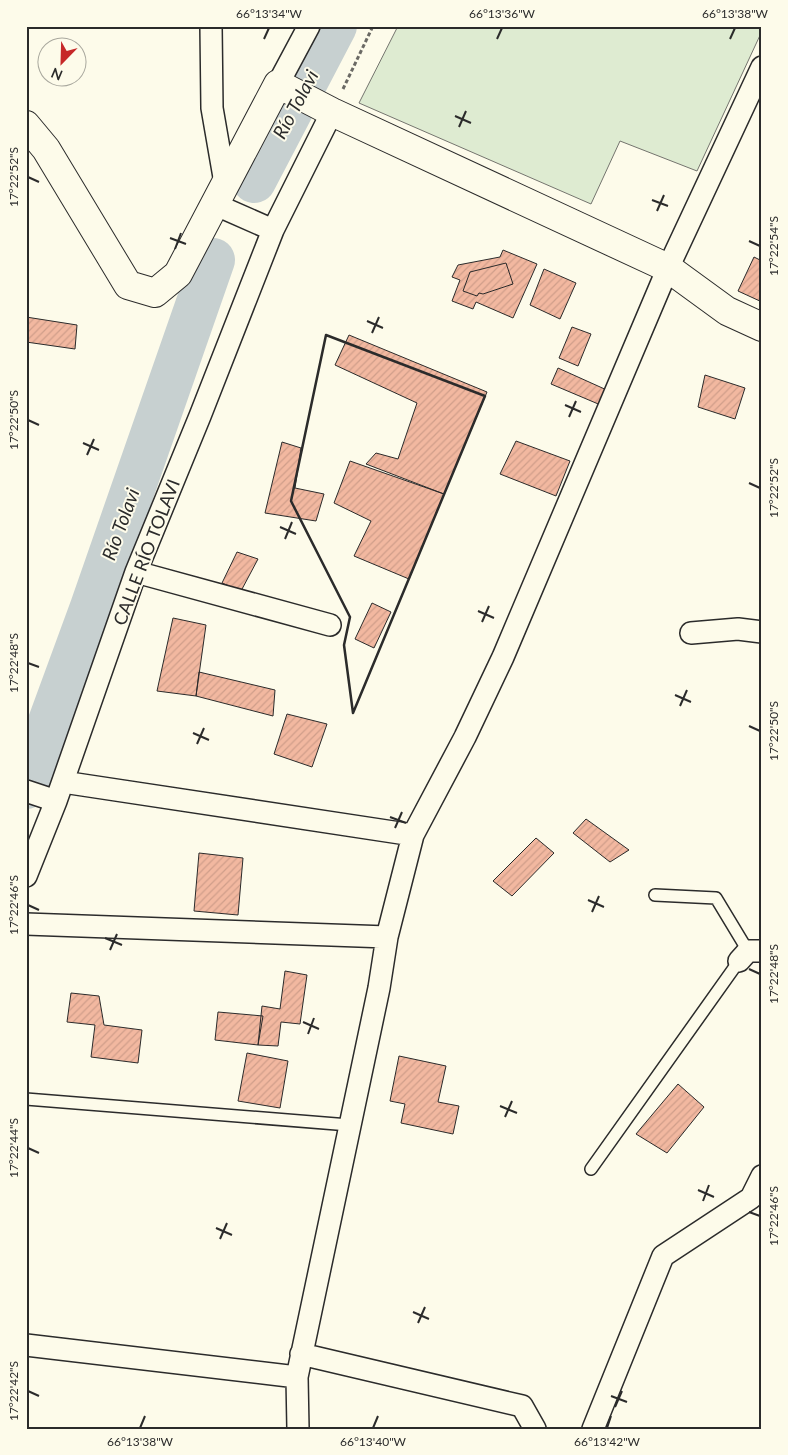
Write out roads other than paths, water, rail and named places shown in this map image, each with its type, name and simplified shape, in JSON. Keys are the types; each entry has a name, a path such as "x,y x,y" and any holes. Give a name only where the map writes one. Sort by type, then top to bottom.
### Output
{"main road":[{"path":"26,125 46,149 128,285 154,293 178,274 278,84 332,112 668,268 727,311 762,327"}],"street":[{"path":"212,26 212,108 220,194 273,230"},
{"path":"278,84 308,26"},
{"path":"298,1429 297,1377 301,1354 379,988 388,937 413,835 465,737 503,657 668,268 762,67"},
{"name":"CALLE RÍO TOLAVI","path":"26,876 58,795 136,572 273,230 332,112"},
{"path":"136,572 330,624"},
{"path":"691,633 738,629 762,632"},
{"path":"26,791 413,835"},
{"path":"26,924 388,937"},
{"path":"593,1429 663,1256 751,1198 762,1176"},
{"path":"738,1207 762,1211"},
{"path":"26,1345 297,1377"},
{"path":"301,1354 522,1406 535,1429"}],"lane":[{"path":"591,1169 750,954 716,898 655,895"},
{"path":"26,1099 349,1125"}],"waterway":[{"name":"Río Tolavi","path":"254,181 335,26"},
{"name":"Río Tolavi","path":"26,787 92,607 213,260"}]}
